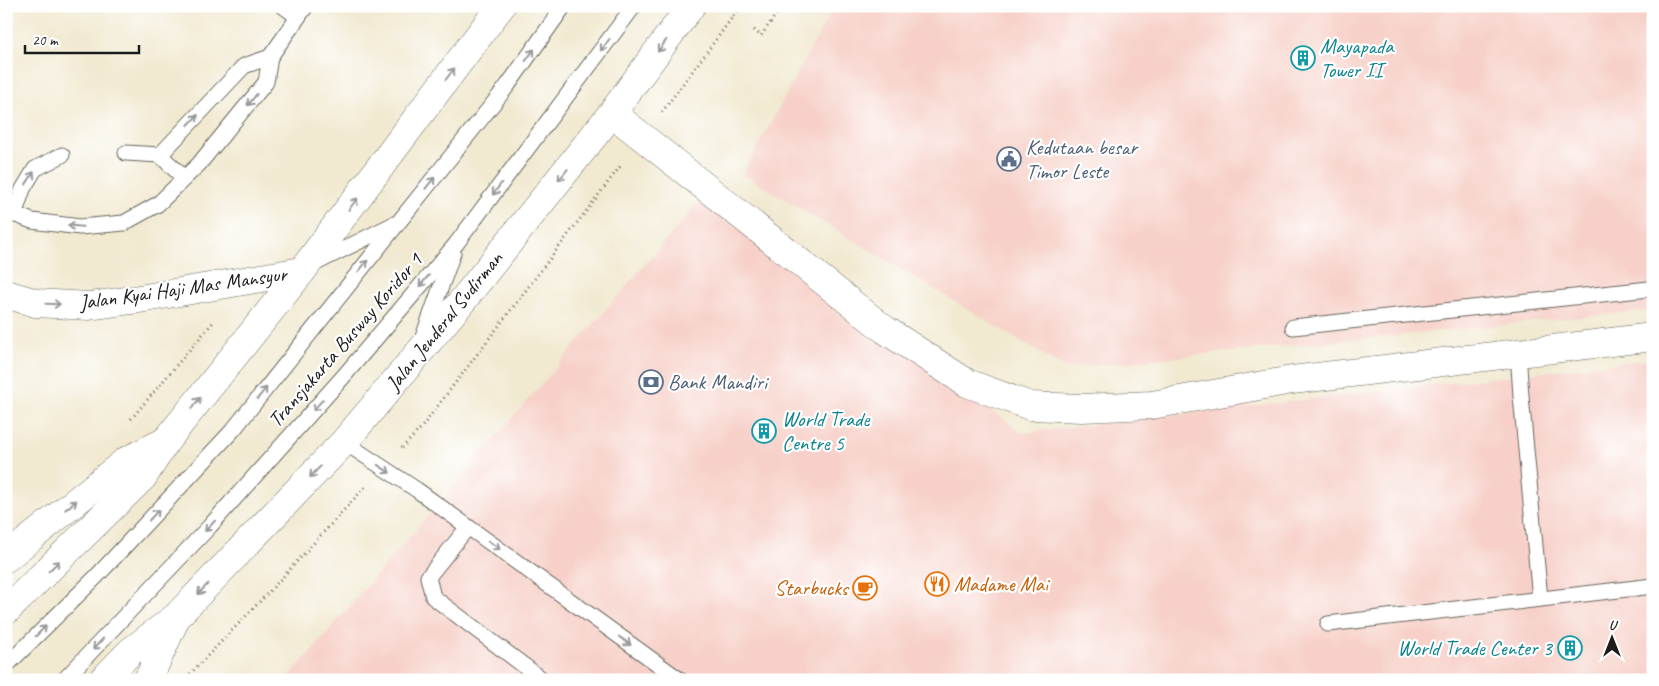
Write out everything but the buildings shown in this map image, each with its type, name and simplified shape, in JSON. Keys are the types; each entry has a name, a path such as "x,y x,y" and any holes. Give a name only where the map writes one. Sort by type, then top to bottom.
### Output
{"main road":[{"path":"6,611 143,477 166,441 302,271 501,6"},
{"name":"Jalan Jenderal Sudirman","path":"103,680 130,652 176,617 344,442 612,114 691,6"},
{"path":"612,114 884,330 967,383 1030,406 1082,408 1152,405 1292,380 1653,337"},
{"name":"Jalan Kyai Haji Mas Mansyur","path":"6,294 36,303 89,306 302,271"},
{"path":"6,558 126,461 166,441"},
{"name":"Jalan Jenderal Sudirman","path":"148,680 176,617"}],"lane":[{"path":"62,155 35,169 10,213 32,221 80,227 124,223 158,204 199,164 266,82 270,57 302,12 283,6"},
{"name":"Transjakarta Busway Koridor 1","path":"6,666 96,577 233,430 508,85 564,6"},
{"name":"Transjakarta Busway Koridor 1","path":"64,680 210,526 343,377 456,244 634,6"},
{"path":"160,155 244,66 270,57"},
{"path":"126,153 160,155 184,178"},
{"path":"302,271 399,221"},
{"path":"416,356 456,244"},
{"path":"1293,327 1649,289"},
{"path":"1518,352 1540,599"},
{"path":"344,442 468,527 680,680"},
{"path":"468,527 428,577 432,597 543,680"},
{"path":"1328,624 1653,586"}],"path":[{"path":"186,678 269,592 421,428 741,6"},
{"path":"754,30 762,36 782,6"}],"shaded area":[{"path":"834,6 1653,6 1653,310 1065,368 743,174"},
{"path":"700,201 1023,433 1653,359 1653,680 286,680"}],"place":[{"name":"Mayapada Tower II","path":"1303,58"},
{"name":"Kedutaan besar Timor Leste","path":"1009,159"},
{"name":"Bank Mandiri","path":"651,382"},
{"name":"World Trade Centre 5","path":"764,431"},
{"name":"Madame Mai","path":"937,584"},
{"name":"Starbucks","path":"865,588"},
{"name":"World Trade Center 3","path":"1570,648"}]}
